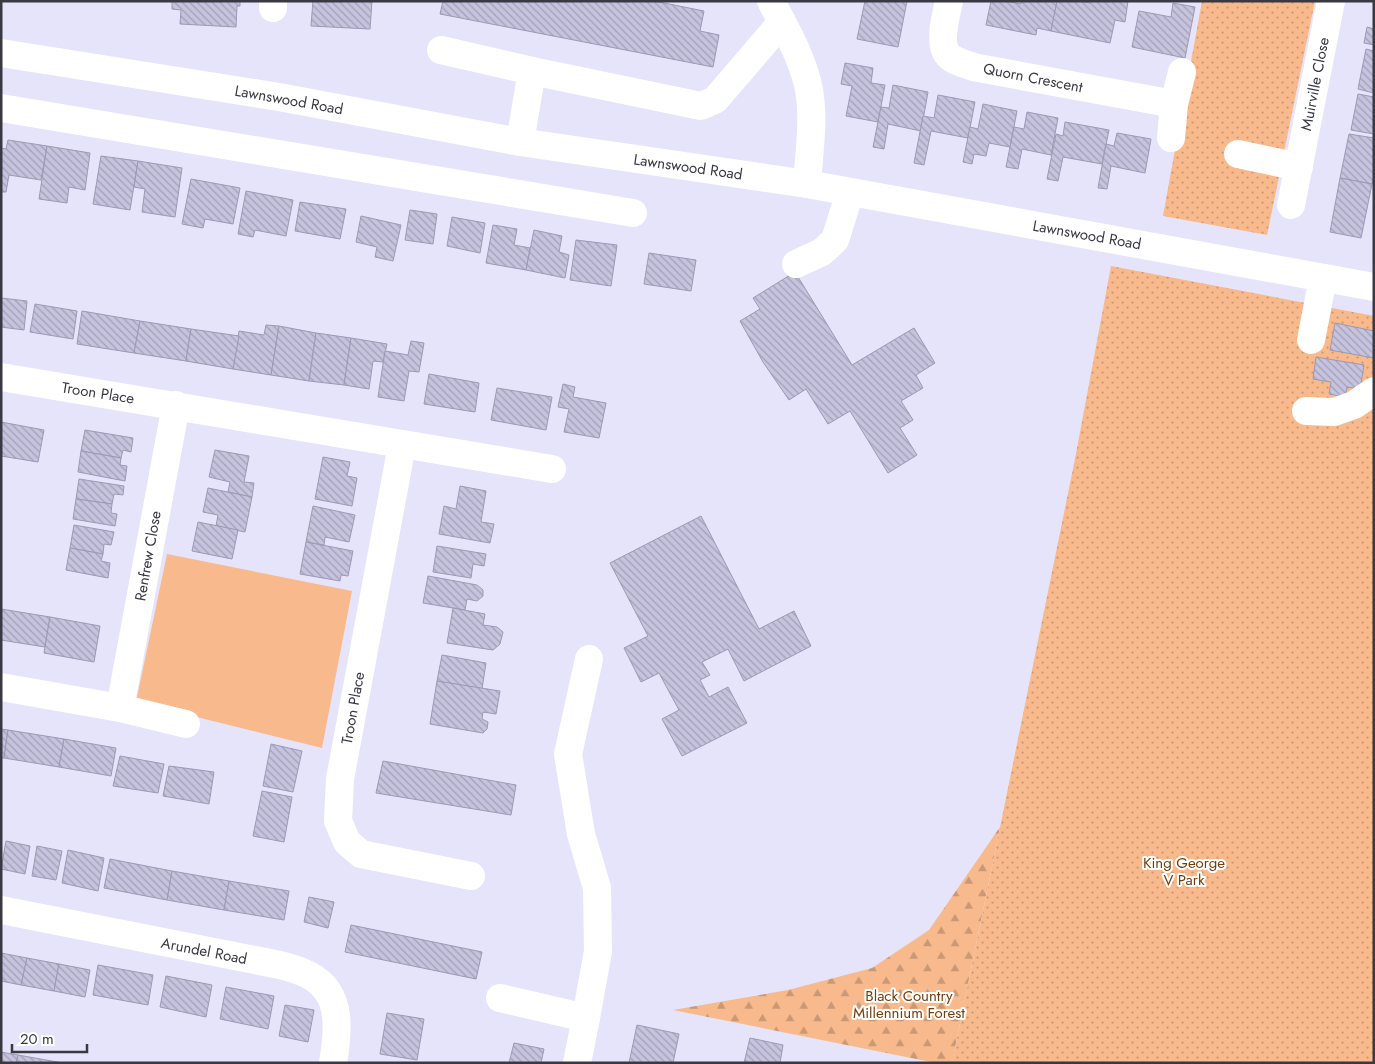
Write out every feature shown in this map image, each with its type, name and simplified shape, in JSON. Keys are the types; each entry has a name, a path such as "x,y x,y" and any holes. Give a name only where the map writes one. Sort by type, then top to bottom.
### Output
{"street":[{"name":"Quorn Crescent","path":"949,1 944,24 944,48 949,56 973,67 1174,104"},
{"name":"Muirville Close","path":"1291,205 1331,1"},
{"path":"441,50 701,106 715,100 776,12 800,59 808,87 811,115 807,184"},
{"name":"Lawnswood Road","path":"1,53 279,97 520,142 807,184 1374,287"},
{"path":"520,142 532,71"},
{"path":"1172,138 1174,104 1182,72"},
{"path":"1,108 633,213"},
{"path":"1238,154 1299,167"},
{"path":"796,264 822,252 835,240 850,192"},
{"path":"1311,340 1323,278"},
{"name":"Troon Place","path":"1,377 176,405 552,470"},
{"path":"1306,410 1334,412 1354,405 1374,391"},
{"name":"Renfrew Close","path":"120,708 176,405"},
{"name":"Troon Place","path":"402,445 340,779 338,821 347,842 361,854 472,876"},
{"path":"576,1063 598,951 597,888 581,834 568,754 588,659"},
{"path":"1,687 120,708 186,724"},
{"name":"Arundel Road","path":"1,910 280,965 303,972 319,982 333,999 338,1022 333,1063"},
{"path":"500,998 586,1018"}],"green space":[{"path":"1202,1 1315,1 1267,235 1163,216"},
{"name":"King George V Park","path":"1111,266 1374,316 1374,1063 952,1063 1075,459"},
{"path":"167,554 352,591 322,748 136,702"},
{"name":"Black Country Millennium Forest","path":"1000,827 952,1063 936,1063 673,1010 788,990 872,968 929,930"}],"building":[{"path":"172,1 240,1 240,6 237,6 236,27 180,24 181,10 172,9"},
{"path":"313,1 372,1 370,29 311,26"},
{"path":"443,1 654,1 704,11 700,31 719,35 713,67 440,14"},
{"path":"865,1 907,1 898,47 857,39"},
{"path":"991,1 1007,1 1021,4 1021,1 1057,1 1051,31 1037,28 1036,35 986,25"},
{"path":"1057,1 1090,3 1091,1 1128,1 1125,22 1115,20 1110,43 1051,31"},
{"path":"1173,3 1195,7 1185,58 1132,47 1139,11 1171,17"},
{"path":"1367,27 1374,29 1374,45 1364,43"},
{"path":"1366,49 1374,51 1374,93 1358,89"},
{"path":"845,63 873,68 871,83 885,85 878,122 846,116 852,86 841,84"},
{"path":"893,85 928,92 921,131 888,124 884,149 873,147 881,107 889,108"},
{"path":"1358,94 1374,97 1374,134 1351,130"},
{"path":"938,95 975,102 968,138 931,131 924,165 914,163 923,116 934,118"},
{"path":"983,104 1017,111 1010,147 989,143 986,156 974,154 972,164 963,162 970,127 978,129"},
{"path":"1027,112 1058,118 1051,155 1022,149 1018,169 1006,167 1014,127 1024,129"},
{"path":"1065,122 1109,130 1102,164 1063,157 1058,181 1047,179 1056,134 1063,136"},
{"path":"1117,133 1151,139 1145,173 1111,166 1107,189 1098,188 1106,144 1114,146"},
{"path":"1349,134 1374,138 1374,175 1372,184 1340,178"},
{"path":"8,140 47,146 41,180 9,175 6,192 1,192 1,148 6,149"},
{"path":"47,146 90,153 85,190 69,187 67,203 39,199"},
{"path":"101,156 138,161 130,210 93,204"},
{"path":"138,161 182,168 175,217 142,212 145,189 134,187"},
{"path":"1340,178 1372,184 1361,238 1330,232"},
{"path":"191,179 240,188 233,224 205,219 203,228 182,224"},
{"path":"246,191 293,200 286,236 255,230 253,237 238,234"},
{"path":"300,202 346,209 340,239 295,231"},
{"path":"410,210 437,214 433,244 405,240"},
{"path":"361,216 401,225 393,261 375,257 377,247 356,242"},
{"path":"452,217 485,223 480,253 447,246"},
{"path":"493,225 517,229 514,245 530,248 526,270 486,263"},
{"path":"534,230 562,236 559,252 569,255 565,278 526,270"},
{"path":"576,240 617,245 611,286 570,280"},
{"path":"649,253 696,260 691,291 644,284"},
{"path":"795,272 852,365 914,328 935,363 916,375 923,388 901,401 913,420 900,428 917,455 888,473 850,411 828,424 806,389 789,400 763,362 740,321 760,309 753,298"},
{"path":"1,298 27,301 24,330 1,327"},
{"path":"35,304 77,311 73,339 30,332"},
{"path":"82,311 140,321 134,353 77,344"},
{"path":"140,321 191,329 186,361 134,353"},
{"path":"1335,323 1374,331 1374,358 1330,350"},
{"path":"266,325 279,326 271,375 233,369 239,331 264,335"},
{"path":"279,326 316,333 309,381 271,375"},
{"path":"191,329 239,336 233,369 186,361"},
{"path":"316,333 351,338 344,385 309,381"},
{"path":"351,338 387,344 383,362 373,361 369,389 344,385"},
{"path":"411,341 424,343 419,372 409,371 404,401 378,397 385,351 408,355"},
{"path":"1316,357 1364,365 1360,389 1347,387 1345,397 1329,394 1331,382 1313,379"},
{"path":"429,374 479,383 475,412 424,404"},
{"path":"563,384 575,387 573,397 606,403 599,438 564,432 569,409 558,407"},
{"path":"497,388 552,397 546,430 491,420"},
{"path":"1,422 44,430 38,462 1,456"},
{"path":"85,430 133,438 131,452 123,450 121,458 81,451"},
{"path":"215,450 249,456 244,482 254,483 252,497 228,492 230,482 209,477"},
{"path":"81,451 121,458 120,465 127,466 125,481 78,472"},
{"path":"323,457 350,462 347,476 357,478 352,506 315,499"},
{"path":"79,479 124,486 123,495 114,494 112,504 76,499"},
{"path":"460,486 486,491 481,522 494,524 490,543 439,534 444,506 456,509"},
{"path":"208,488 252,497 245,532 216,526 218,515 203,512"},
{"path":"76,499 112,504 111,513 117,514 115,526 73,519"},
{"path":"313,506 355,515 349,542 325,537 324,545 306,542"},
{"path":"701,516 759,629 794,611 811,646 744,681 728,649 702,662 710,675 700,680 709,697 728,687 747,723 682,756 662,719 679,710 659,673 641,682 624,648 648,636 610,563"},
{"path":"198,522 238,530 232,559 192,551"},
{"path":"74,525 114,532 111,545 104,544 103,554 70,548"},
{"path":"306,542 353,551 348,576 341,575 340,581 300,574"},
{"path":"437,546 486,554 484,566 473,564 471,578 433,572"},
{"path":"70,548 103,554 101,561 110,563 108,578 66,570"},
{"path":"428,576 477,585 483,590 483,596 477,601 467,599 465,610 423,603"},
{"path":"453,608 485,614 483,625 497,627 503,632 500,644 493,650 447,643"},
{"path":"1,609 50,617 45,647 1,640"},
{"path":"50,617 100,626 94,662 44,653"},
{"path":"442,655 486,663 482,689 437,681"},
{"path":"437,681 500,691 496,714 483,712 482,719 488,722 487,729 483,733 430,724"},
{"path":"1,729 8,730 4,758 1,758"},
{"path":"8,730 64,739 59,767 4,758"},
{"path":"64,739 116,748 111,776 59,767"},
{"path":"271,744 302,751 293,792 263,786"},
{"path":"120,756 164,764 158,793 113,786"},
{"path":"383,761 516,785 511,815 376,793"},
{"path":"169,766 214,772 209,804 163,796"},
{"path":"262,791 292,797 284,842 253,836"},
{"path":"6,841 30,846 25,874 1,869"},
{"path":"37,846 62,851 56,880 32,876"},
{"path":"68,850 104,858 98,891 62,883"},
{"path":"110,859 172,871 167,900 104,888"},
{"path":"172,871 229,881 224,910 167,900"},
{"path":"229,881 289,891 284,920 224,910"},
{"path":"309,897 334,902 328,928 304,922"},
{"path":"351,925 482,952 476,979 345,952"},
{"path":"1,953 27,958 21,985 1,981"},
{"path":"27,958 59,964 54,991 21,985"},
{"path":"59,964 90,970 85,997 54,991"},
{"path":"98,965 153,975 148,1005 93,995"},
{"path":"166,976 212,985 206,1017 160,1007"},
{"path":"226,987 274,996 268,1029 220,1019"},
{"path":"285,1005 314,1010 308,1042 279,1036"},
{"path":"387,1013 424,1019 417,1060 380,1054"},
{"path":"637,1025 679,1034 673,1063 629,1063"},
{"path":"750,1038 783,1045 780,1063 744,1063"},
{"path":"514,1043 544,1049 541,1063 509,1063"},
{"path":"1,1052 18,1055 16,1063 1,1063"},
{"path":"18,1055 63,1063 16,1063"}]}
